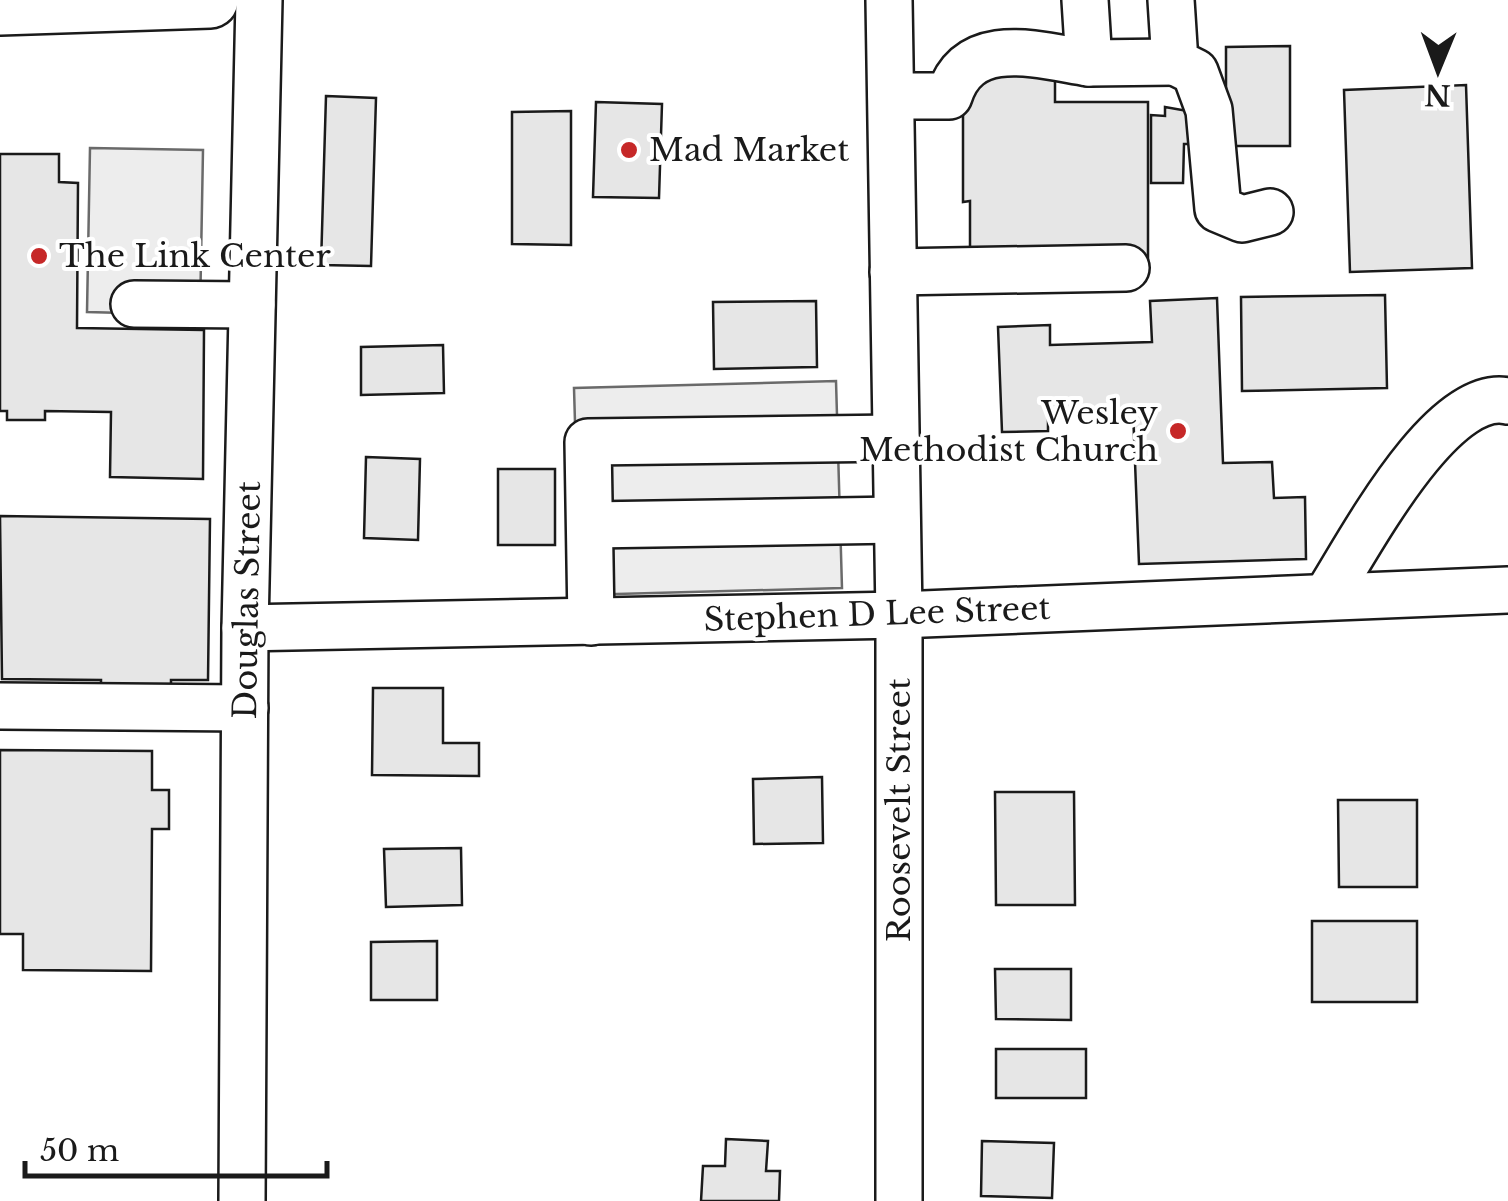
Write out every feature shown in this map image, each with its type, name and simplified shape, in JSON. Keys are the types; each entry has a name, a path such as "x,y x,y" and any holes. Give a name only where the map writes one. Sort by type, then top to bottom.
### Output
{"main road":[{"path":"0,7 210,0"}],"street":[{"name":"Douglas Street","path":"242,1201 245,628 260,0"},
{"name":"Roosevelt Street","path":"889,0 899,616 899,1201"},
{"path":"1085,0 1089,63"},
{"path":"1171,0 1175,62"},
{"path":"891,96 949,96 956,74 982,56 1022,54 1089,63 1175,62 1194,72 1210,110 1218,210 1242,218 1270,212"},
{"path":"894,272 1126,268"},
{"path":"134,304 252,305"},
{"path":"1326,597 1420,451 1471,408 1494,398 1508,400"},
{"path":"591,622 588,442 896,438"},
{"path":"592,525 897,520"},
{"name":"Stephen D Lee Street","path":"245,628 899,616 1508,590"},
{"path":"0,706 245,708"}],"shaded area":[{"path":"90,148 203,150 200,315 87,312"},
{"path":"836,381 842,588 580,595 574,388"}],"building":[{"path":"1290,46 1290,146 1226,146 1226,47"},
{"path":"1055,73 1055,102 1148,102 1148,262 970,262 970,201 963,202 963,74"},
{"path":"1466,85 1472,268 1350,272 1344,90"},
{"path":"326,96 376,98 371,266 321,265"},
{"path":"596,102 662,104 659,198 593,197"},
{"path":"1165,107 1199,113 1199,144 1184,144 1183,183 1151,183 1151,115 1165,116"},
{"path":"571,111 571,245 512,244 512,112"},
{"name":"The Link Center","path":"0,154 59,154 59,182 78,183 77,328 204,330 203,479 110,477 111,412 45,411 45,420 7,420 7,411 0,411"},
{"path":"1385,295 1387,388 1242,391 1241,297"},
{"name":"Wesley Methodist Church","path":"1217,298 1223,463 1272,462 1274,498 1305,497 1306,559 1139,564 1133,411 1048,413 1048,431 1002,432 998,327 1050,325 1050,345 1152,342 1150,301"},
{"path":"816,301 817,367 714,369 713,302"},
{"path":"443,345 444,393 361,395 361,347"},
{"path":"366,457 420,459 418,540 364,538"},
{"path":"498,469 555,469 555,545 498,545"},
{"path":"0,516 210,519 208,680 171,680 171,694 101,693 101,680 2,679"},
{"path":"373,688 443,688 443,743 479,743 479,776 372,775"},
{"path":"0,750 152,751 152,790 169,790 169,829 152,829 151,971 23,970 23,934 0,934"},
{"path":"822,777 823,843 754,844 753,779"},
{"path":"995,792 1074,792 1075,905 996,905"},
{"path":"1338,800 1417,800 1417,887 1339,887"},
{"path":"461,848 462,905 386,907 384,849"},
{"path":"1312,921 1417,921 1417,1002 1312,1002"},
{"path":"437,941 437,1000 371,1000 371,942"},
{"path":"995,969 1071,969 1071,1020 996,1019"},
{"path":"996,1049 1086,1049 1086,1098 996,1098"},
{"path":"726,1139 768,1141 766,1171 780,1171 779,1201 701,1201 703,1166 725,1166"},
{"path":"982,1141 1054,1143 1052,1198 981,1196"}],"place":[{"name":"Mad Market","path":"629,150"},
{"name":"The Link Center","path":"39,256"},
{"name":"Wesley Methodist Church","path":"1178,431"}]}
